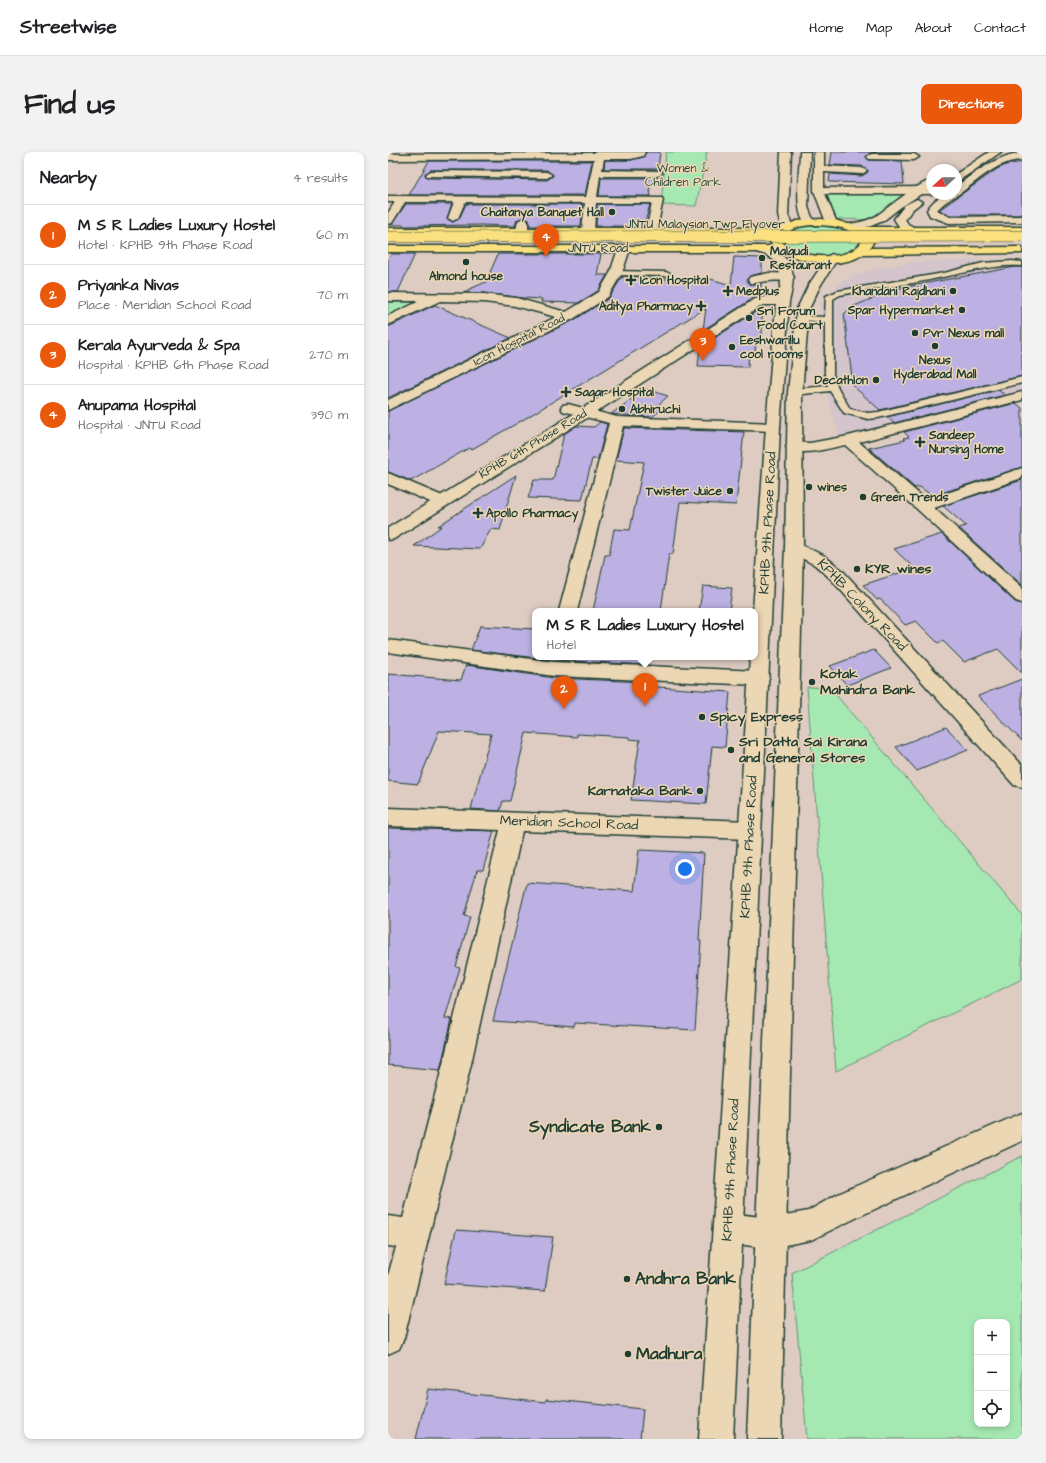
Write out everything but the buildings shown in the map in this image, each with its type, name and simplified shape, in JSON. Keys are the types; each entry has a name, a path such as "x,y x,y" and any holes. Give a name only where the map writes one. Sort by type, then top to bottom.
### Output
{"main road":[{"name":"JNTU Road","path":"388,231 405,231 524,221 588,230 652,231 784,229 809,222 831,223 854,228 913,230 949,225 992,230 1022,230"},
{"path":"854,228 865,235 868,241 867,246 861,252"},
{"path":"783,249 775,240 776,235 784,229"},
{"path":"992,230 1004,251"},
{"path":"390,247 405,231"},
{"name":"JNTU Malaysian Twp Flyover","path":"388,237 1022,236"},
{"name":"JNTU Malaysian Twp Flyover","path":"390,247 1022,244"},
{"name":"JNTU Road","path":"390,247 783,249 805,257 832,258 843,257 861,252 1022,250"}],"street":[{"path":"388,157 405,155 456,154 599,154 631,156 640,154 640,152"},
{"path":"784,229 783,214 786,152"},
{"path":"805,152 803,207 809,222"},
{"path":"588,230 591,199 599,154"},
{"path":"822,154 819,169 819,191 831,223"},
{"path":"872,156 914,158"},
{"path":"962,173 985,156"},
{"path":"962,167 985,156 1012,158 1022,157"},
{"path":"962,186 998,157"},
{"path":"819,169 862,171"},
{"path":"596,173 657,173"},
{"path":"431,174 547,175"},
{"path":"435,199 445,174"},
{"path":"493,200 503,174"},
{"path":"918,178 926,189"},
{"path":"553,200 556,187"},
{"path":"819,191 926,192"},
{"path":"854,228 879,219 926,193"},
{"path":"913,230 904,226 899,219 900,216 926,194"},
{"path":"388,199 658,200 652,231"},
{"path":"388,221 402,199"},
{"path":"453,218 461,199"},
{"path":"524,221 529,200"},
{"path":"944,200 932,210 934,214 949,225 1022,219"},
{"path":"916,203 935,207"},
{"name":"Icon Hospital Road","path":"388,406 568,316 604,294 616,274 624,249"},
{"name":"KPHB 9th Phase Road","path":"716,1439 773,427 786,288 783,260 770,253 757,249"},
{"name":"KPHB 9th Phase Road","path":"764,1439 794,547 795,392 803,309 814,286 832,258"},
{"path":"754,280 769,276 786,288"},
{"name":"KPHB 6th Phase Road","path":"484,458 764,291 786,288"},
{"name":"KPHB 6th Phase Road","path":"388,535 429,496 585,413 759,302 770,300 786,288"},
{"path":"388,297 484,298 516,302 568,316"},
{"path":"388,321 438,297"},
{"path":"794,447 810,448 848,440 1022,396"},
{"path":"568,408 617,421 773,427"},
{"path":"569,608 617,421"},
{"path":"848,440 923,506 1022,597"},
{"path":"923,506 1022,474"},
{"path":"388,478 429,496"},
{"name":"KPHB Colony Road","path":"794,547 812,554 824,562 836,574 1022,779"},
{"path":"388,646 555,663 759,678"},
{"name":"Meridian School Road","path":"388,817 750,830"},
{"path":"388,1338 401,1233 457,1064 513,821"},
{"path":"728,1228 770,1233 811,1225 849,1205 1022,1127"}],"lane":[{"path":"1022,264 1000,263 979,266 944,274 838,293 829,298 829,374 833,388 848,411 868,416 878,415 1022,380"},
{"path":"616,274 666,274"},
{"path":"802,318 829,320"},
{"path":"795,392 833,388"}],"shaded area":[{"name":"Nexus Hyderabad Mall","path":"1022,259 1022,391 840,437 824,385 820,304 841,282 869,270 911,262"}],"green space":[{"name":"Women & Children Park","path":"666,152 707,152 696,206 661,205"},
{"path":"909,193 869,220 836,219 827,194"},
{"path":"812,225 826,225 849,229 860,237 862,244 848,254 821,257 794,252 781,243 791,229"},
{"path":"388,302 416,302 388,316"},
{"path":"807,687 830,688 1022,915 1022,979 836,1071"},
{"path":"1022,1156 1022,1439 807,1439 792,1273"}],"place":[{"name":"Chaitanya Banquet Hall","path":"612,212"},
{"name":"Anupama Hospital","path":"546,257"},
{"name":"Malgudi Restaurant","path":"762,258"},
{"name":"Almond house","path":"466,262"},
{"name":"Icon Hospital","path":"631,280"},
{"name":"Medplus","path":"728,291"},
{"name":"Khandani Rajdhani","path":"953,291"},
{"name":"Aditya Pharmacy","path":"701,306"},
{"name":"Spar Hypermarket","path":"962,310"},
{"name":"Sri Forum Food Court","path":"749,318"},
{"name":"Pvr Nexus mall","path":"915,333"},
{"name":"Nexus Hyderabad Mall","path":"935,346"},
{"name":"Eeshwarillu cool rooms","path":"732,347"},
{"name":"Kerala Ayurveda & Spa","path":"703,361"},
{"name":"Decathlon","path":"876,380"},
{"name":"Sagar Hospital","path":"566,392"},
{"name":"Abhiruchi","path":"622,409"},
{"name":"Sandeep Nursing Home","path":"920,442"},
{"name":"wines","path":"809,487"},
{"name":"Twister Juice","path":"730,491"},
{"name":"Green Trends","path":"863,497"},
{"name":"Apollo Pharmacy","path":"478,513"},
{"name":"KYR wines","path":"857,569"},
{"name":"Kotak Mahindra Bank","path":"812,682"},
{"name":"M S R Ladies Luxury Hostel","path":"645,706"},
{"name":"Priyanka Nivas","path":"564,709"},
{"name":"Spicy Express","path":"702,717"},
{"name":"Sri Datta Sai Kirana and General Stores","path":"731,750"},
{"name":"Karnataka Bank","path":"700,791"},
{"name":"Syndicate Bank","path":"659,1127"},
{"name":"Andhra Bank","path":"627,1279"},
{"name":"Madhura","path":"628,1354"}]}
